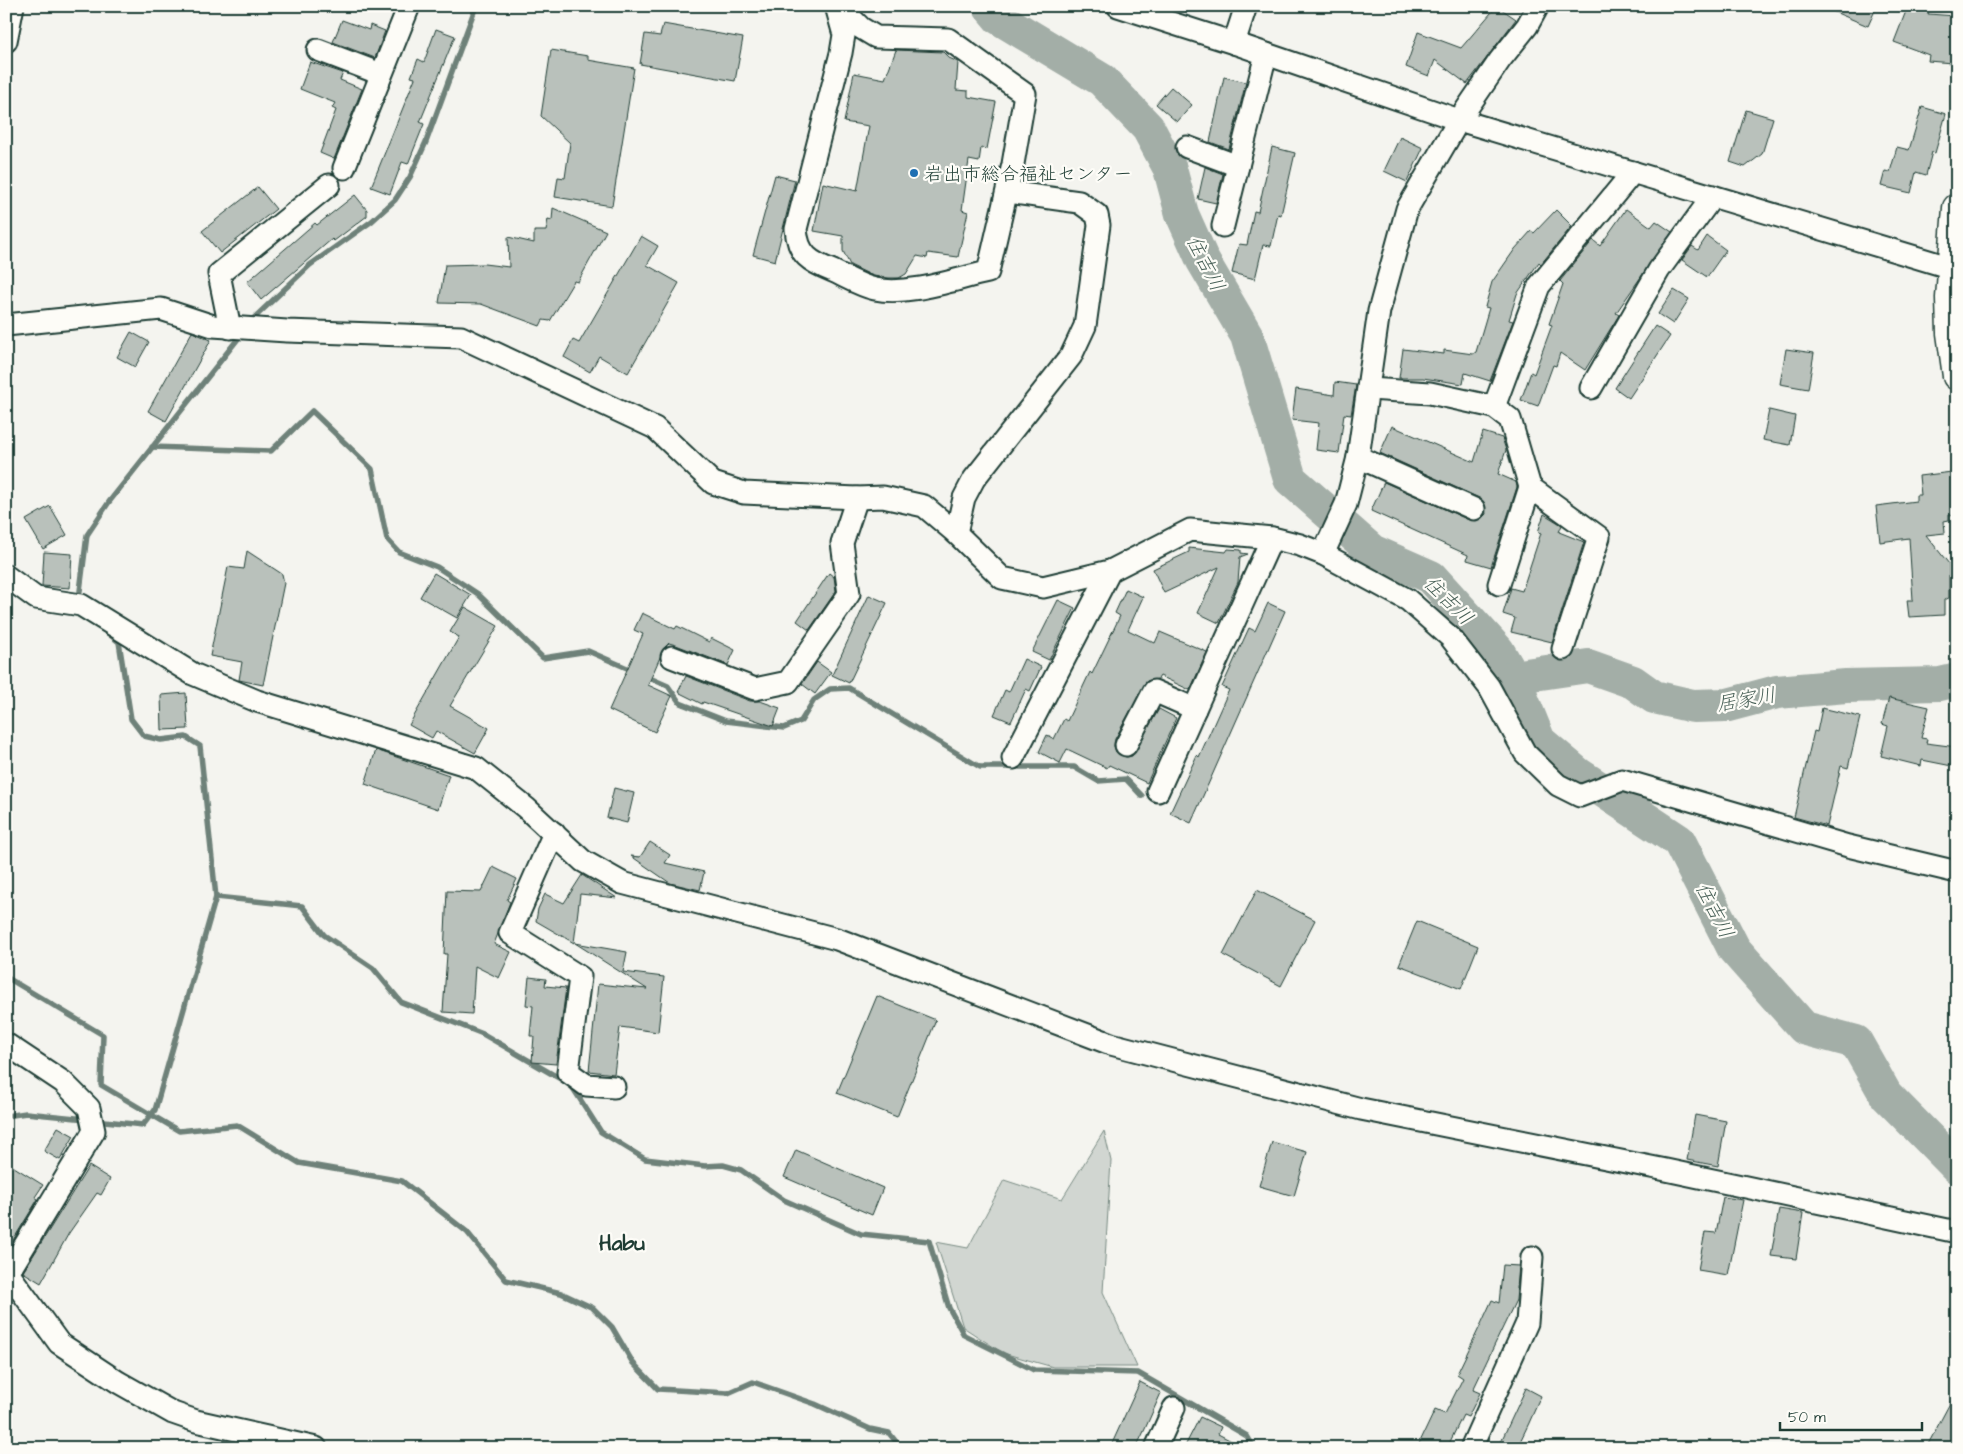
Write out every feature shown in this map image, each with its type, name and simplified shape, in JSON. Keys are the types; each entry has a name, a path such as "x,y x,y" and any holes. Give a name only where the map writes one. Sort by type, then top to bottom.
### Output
{"main road":[{"path":"1957,208 1952,268 1957,376"}],"street":[{"path":"6,41 13,6"},
{"path":"344,168 409,6"},
{"path":"838,6 860,28 876,37 948,39 1025,94 1008,192 988,272 912,289 875,289 828,269 803,255 797,244 796,229 841,53 844,35 838,6"},
{"path":"1118,6 1234,43 1459,120 1952,268"},
{"path":"1234,43 1246,6"},
{"path":"1327,545 1346,504 1358,457 1379,311 1407,209 1459,120 1500,60 1527,26 1538,6"},
{"path":"318,50 381,74"},
{"path":"1223,226 1266,54"},
{"path":"1187,147 1238,166"},
{"path":"1494,407 1539,286 1633,172"},
{"path":"230,328 219,274 329,185"},
{"path":"956,533 964,498 974,479 1071,356 1085,326 1100,225 1097,215 1079,202 1008,192"},
{"path":"1591,388 1659,270 1713,196"},
{"path":"6,325 161,309 213,326 230,328 461,337 655,428 713,483 744,492 857,498 883,497 924,506 956,533 1002,578 1043,587 1110,571 1190,530 1327,545 1408,600 1451,638 1489,687 1525,753 1558,785 1580,796 1622,780 1848,846 1957,872"},
{"path":"1369,389 1430,393 1494,407 1510,419 1530,487 1499,584"},
{"path":"1358,457 1474,509"},
{"path":"1530,487 1599,537 1563,649"},
{"path":"672,657 755,689 788,682 849,594 842,543 857,498"},
{"path":"1158,791 1272,538"},
{"path":"1013,758 1110,571"},
{"path":"6,576 36,598 81,605 193,674 239,693 476,768 526,808 583,861 622,883 837,939 1112,1044 1361,1109 1666,1170 1957,1232"},
{"path":"1126,745 1154,691 1195,708"},
{"path":"554,834 510,933 580,977 568,1072 586,1085 614,1087"},
{"path":"6,1044 63,1082 89,1108 94,1131 7,1271 59,1343 118,1382 173,1413 196,1421 316,1448"},
{"path":"1471,1448 1527,1323 1532,1257"},
{"path":"1156,1448 1174,1408"}],"shaded area":[{"path":"1104,1131 1111,1161 1103,1292 1137,1367 1053,1367 1003,1353 963,1327 936,1242 968,1248 1004,1180 1062,1199"}],"building":[{"path":"1497,6 1516,19 1467,84 1435,60 1429,76 1406,67 1418,32 1461,48"},
{"path":"1820,6 1877,6 1868,26"},
{"path":"1908,6 1931,6 1928,14 1956,16 1952,63 1928,61 1929,55 1894,42"},
{"path":"342,20 369,30 370,25 385,31 375,58 333,42"},
{"path":"663,24 743,38 735,81 640,64 645,34 660,36"},
{"path":"436,29 455,36 420,122 424,124 408,164 402,162 390,194 371,187 415,78 411,77 418,59 424,62"},
{"path":"551,50 588,56 588,60 634,68 612,206 555,197 558,177 565,178 570,143 541,116"},
{"name":"岩出市総合福祉センター","path":"896,50 943,52 949,58 958,62 956,90 968,91 968,97 996,102 987,149 981,148 979,162 969,160 962,210 968,212 958,257 928,253 927,258 917,256 906,274 899,278 889,278 873,276 850,265 843,251 843,236 814,231 823,183 857,191 869,126 844,122 854,73 885,79"},
{"path":"310,62 343,73 340,80 362,89 334,159 320,153 336,110 332,108 335,103 300,89"},
{"path":"1224,77 1246,82 1229,149 1210,142"},
{"path":"1171,87 1192,105 1177,122 1156,104"},
{"path":"1922,107 1946,114 1935,153 1932,152 1926,175 1916,172 1911,193 1881,186 1885,171 1890,172 1897,147 1909,150"},
{"path":"1746,110 1773,118 1762,154 1745,167 1730,162"},
{"path":"1400,137 1423,148 1407,182 1384,171"},
{"path":"1272,147 1295,153 1281,215 1278,214 1271,246 1263,245 1255,279 1232,273 1239,244 1247,245 1254,211 1258,212"},
{"path":"1205,167 1223,174 1216,203 1198,199"},
{"path":"775,175 795,180 775,261 753,255"},
{"path":"258,187 276,209 220,253 202,231"},
{"path":"355,195 367,210 367,216 334,241 332,239 261,300 247,282 315,223 317,225"},
{"path":"553,208 606,231 578,282 574,281 550,321 543,320 540,326 481,304 439,303 445,265 484,264 509,267 508,237 534,243 534,231 546,231 548,219 552,220"},
{"path":"1626,209 1651,227 1656,221 1672,232 1616,313 1619,315 1585,370 1560,353 1556,366 1553,365 1538,406 1521,400 1531,372 1534,374 1552,325 1549,324 1563,284 1560,281 1593,240 1600,246"},
{"path":"1556,210 1572,226 1541,264 1539,262 1517,294 1509,320 1513,321 1490,381 1465,373 1463,384 1423,378 1399,378 1403,349 1444,354 1444,350 1473,354 1476,352 1489,308 1485,307 1492,282 1515,249 1531,231 1534,233"},
{"path":"641,236 658,246 647,265 679,283 628,373 599,356 590,372 564,357 573,340 579,343"},
{"path":"1707,236 1726,250 1707,277 1682,260 1692,246 1698,250"},
{"path":"1674,290 1689,299 1673,324 1658,314"},
{"path":"1655,326 1670,336 1629,398 1615,388"},
{"path":"131,332 149,342 135,367 117,357"},
{"path":"192,332 211,340 166,421 148,411"},
{"path":"1786,349 1814,353 1808,389 1780,384"},
{"path":"1335,382 1356,385 1351,415 1344,414 1339,453 1316,450 1319,423 1292,420 1296,389 1334,395"},
{"path":"1769,410 1795,416 1790,445 1763,440"},
{"path":"1392,426 1474,462 1483,432 1502,438 1506,450 1498,474 1516,482 1517,487 1491,567 1467,560 1468,555 1371,511 1384,482 1469,520 1481,519 1486,514 1484,502 1479,498 1380,453"},
{"path":"1952,472 1957,514 1949,515 1949,520 1944,521 1945,533 1926,535 1949,564 1949,598 1944,600 1944,615 1909,617 1907,600 1913,600 1909,538 1880,542 1876,506 1916,501 1916,495 1921,495 1919,476"},
{"path":"50,506 67,535 43,549 26,520"},
{"path":"1544,514 1562,525 1559,532 1584,542 1552,642 1511,632 1515,618 1503,614 1511,588 1522,591 1541,533 1538,532"},
{"path":"1189,548 1226,552 1228,549 1241,550 1241,553 1248,554 1240,557 1238,582 1219,623 1198,613 1219,567 1164,593 1153,569 1189,552"},
{"path":"247,551 282,574 284,583 263,685 239,680 242,662 210,656 228,567 244,569"},
{"path":"44,552 72,554 70,588 42,586"},
{"path":"434,573 471,595 457,618 420,597"},
{"path":"829,573 834,577 836,591 809,630 797,621"},
{"path":"1126,589 1143,597 1128,630 1155,643 1160,632 1207,652 1190,690 1160,676 1158,679 1147,681 1115,739 1114,746 1116,752 1126,757 1132,756 1159,709 1176,718 1147,783 1109,765 1107,768 1067,749 1060,763 1039,752 1047,735 1054,739 1064,719 1067,721 1090,672 1092,674 1120,616 1115,613"},
{"path":"869,595 887,603 849,683 832,675"},
{"path":"1058,600 1075,608 1049,660 1032,652"},
{"path":"1268,603 1285,611 1191,823 1170,813 1197,755 1199,757 1229,690 1222,687 1249,628 1255,631"},
{"path":"465,607 498,626 450,706 489,728 475,753 436,731 432,738 409,725 459,637 450,632"},
{"path":"642,613 675,629 677,626 709,642 711,638 735,650 728,665 669,643 664,648 648,685 672,696 655,732 609,710 643,634 634,630"},
{"path":"1024,659 1041,667 1030,691 1026,689 1011,722 994,715 1005,690 1009,692"},
{"path":"817,662 831,672 815,694 802,684"},
{"path":"686,676 750,701 760,701 780,708 773,726 703,702 702,704 678,692"},
{"path":"186,693 188,729 162,730 161,695"},
{"path":"1889,698 1929,707 1921,738 1927,739 1926,743 1957,747 1957,767 1922,760 1921,766 1881,756 1888,726 1882,724"},
{"path":"1822,708 1860,717 1848,768 1841,766 1827,826 1794,817 1814,731 1817,732"},
{"path":"376,750 449,775 438,809 365,784"},
{"path":"614,788 634,793 627,823 607,818"},
{"path":"650,842 670,855 665,863 704,872 700,890 670,883 631,856 640,857"},
{"path":"493,867 517,879 507,900 510,902 494,944 511,952 499,978 475,966 472,1014 443,1012 447,954 444,954 447,891 481,892"},
{"path":"582,875 617,898 580,894 574,943 536,921 538,909 545,894 564,903"},
{"path":"1257,890 1315,920 1281,986 1223,955"},
{"path":"1417,921 1478,946 1461,989 1399,965"},
{"path":"575,943 627,952 623,972 664,977 658,1032 620,1027 614,1074 589,1071 598,984 647,989"},
{"path":"529,977 546,979 545,986 566,988 556,1064 532,1062 534,1036 530,1036 533,1006 526,1005"},
{"path":"877,996 936,1020 897,1117 837,1093"},
{"path":"1695,1115 1726,1121 1718,1166 1687,1160"},
{"path":"58,1127 74,1136 60,1160 44,1151"},
{"path":"1272,1142 1307,1152 1294,1196 1259,1186"},
{"path":"796,1150 883,1188 872,1215 784,1177"},
{"path":"6,1162 43,1185 35,1197 38,1199 7,1250"},
{"path":"89,1166 110,1179 101,1195 97,1193 69,1233 41,1283 23,1272"},
{"path":"1723,1197 1743,1200 1728,1275 1698,1270 1705,1232 1716,1233"},
{"path":"1779,1209 1803,1213 1796,1259 1771,1256"},
{"path":"1503,1265 1519,1266 1516,1300 1473,1390 1480,1393 1468,1417 1463,1415 1447,1448 1417,1448 1435,1410 1445,1414 1463,1378 1457,1374 1492,1300 1499,1303"},
{"path":"1140,1382 1161,1393 1145,1429 1136,1448 1110,1448"},
{"path":"1526,1388 1541,1396 1529,1423 1517,1448 1498,1448"},
{"path":"1957,1390 1957,1448 1926,1448"},
{"path":"1200,1417 1221,1427 1218,1434 1245,1448 1184,1448"}],"waterway":[{"path":"254,318 310,265 372,221 395,200 410,177 426,142 476,6"},
{"name":"住吉川","path":"989,6 999,18 1102,80 1148,128 1170,169 1182,214 1203,261 1247,336 1290,479 1372,551 1431,577 1498,651 1513,677 1539,741 1578,774 1679,841 1734,949 1804,1028 1856,1042 1886,1095 1957,1167"},
{"path":"80,591 87,535 109,502 237,340"},
{"path":"152,447 271,451 312,411 372,469 387,539 399,552 437,567 478,594 543,658 588,651 634,671"},
{"path":"95,1120 143,1125 155,1110 216,897 200,746 186,737 161,740 144,736 131,719 119,642 108,633"},
{"name":"居家川","path":"1513,677 1588,666 1633,682 1654,697 1693,706 1728,705 1777,692 1846,686 1940,684 1957,680"},
{"path":"645,676 668,686 680,703 726,721 784,728 801,721 814,700 830,689 849,688 980,767 1074,767 1098,781 1126,779 1142,796"},
{"path":"216,897 302,906 324,935 373,968 401,1002 483,1034 571,1085 601,1132 645,1159 705,1166 723,1165 741,1170 784,1200 861,1234 929,1241 949,1308 964,1335 1034,1370 1138,1373 1247,1436 1254,1448"},
{"path":"6,977 103,1035 101,1085 179,1131 237,1125 299,1163 402,1181 467,1232 506,1280 561,1293 593,1308 612,1327 633,1363 658,1389 728,1393 753,1382 815,1404 870,1429 889,1433 901,1448"},
{"path":"6,1116 26,1113 86,1119"}],"place":[{"name":"岩出市総合福祉センター","path":"914,173"}],"district":[{"name":"Habu","path":"622,1243"}]}
